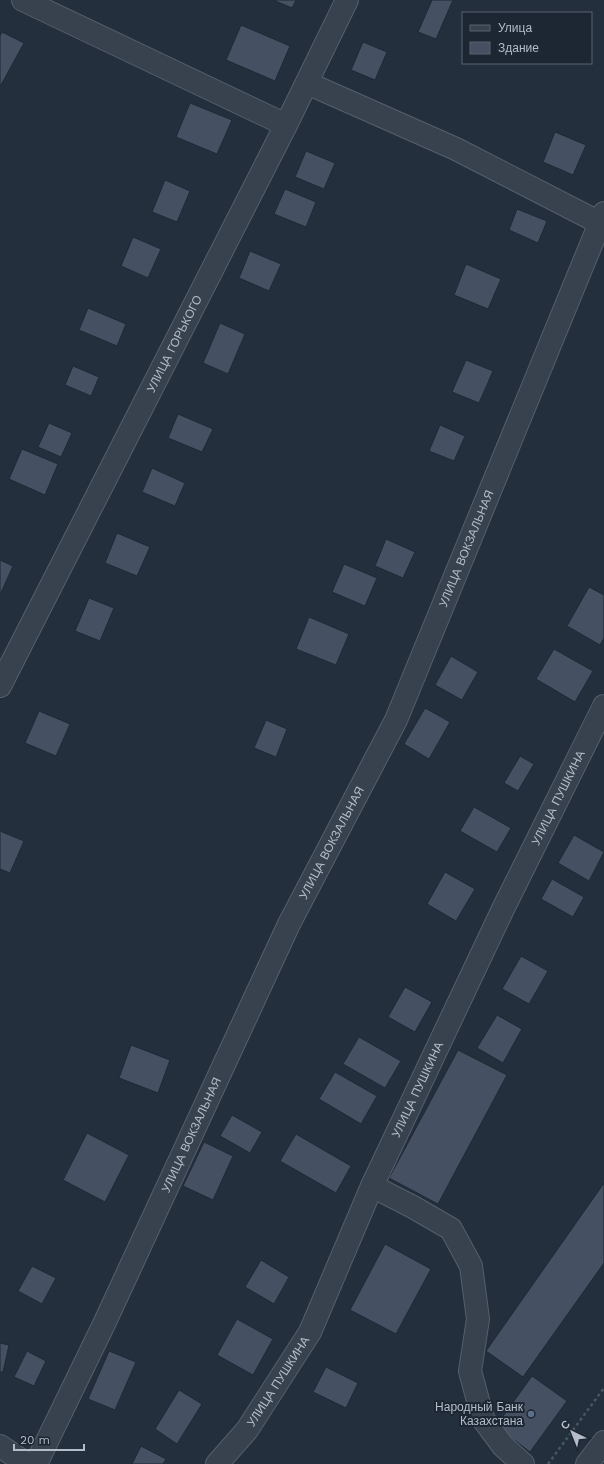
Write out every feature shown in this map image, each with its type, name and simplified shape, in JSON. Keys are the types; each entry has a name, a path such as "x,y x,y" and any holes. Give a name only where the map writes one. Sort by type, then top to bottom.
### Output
{"street":[{"path":"23,0 286,125"},
{"name":"УЛИЦА ГОРЬКОГО","path":"0,686 286,125 347,0"},
{"path":"307,83 456,149 602,220"},
{"name":"УЛИЦА ВОКЗАЛЬНАЯ","path":"36,1464 104,1324 289,924 396,720 602,220"},
{"name":"УЛИЦА ПУШКИНА","path":"217,1464 247,1430 310,1332 372,1186 503,909 604,706"},
{"path":"372,1186 414,1206 451,1229 471,1266 478,1319 470,1372 483,1419 503,1446 523,1464"},
{"path":"587,1464 604,1442"},
{"path":"0,1446 27,1464"}],"path":[{"path":"548,1464 604,1388"}],"building":[{"path":"273,0 296,0 292,8"},
{"path":"432,0 453,0 436,39 418,32"},
{"path":"241,25 290,46 275,81 226,60"},
{"path":"2,32 24,43 0,85 0,36"},
{"path":"363,42 387,52 375,80 351,70"},
{"path":"190,103 232,120 217,154 176,137"},
{"path":"555,132 586,145 573,175 543,162"},
{"path":"306,151 335,163 324,189 295,177"},
{"path":"165,180 190,191 177,222 152,212"},
{"path":"285,189 316,202 306,227 274,214"},
{"path":"517,209 547,221 538,243 509,230"},
{"path":"133,237 161,249 148,278 121,266"},
{"path":"250,251 281,264 269,291 239,278"},
{"path":"466,264 501,279 488,309 454,295"},
{"path":"88,308 126,324 117,346 79,330"},
{"path":"220,323 245,334 228,374 203,363"},
{"path":"466,360 493,371 479,403 452,392"},
{"path":"73,366 99,377 91,396 65,385"},
{"path":"178,414 213,429 202,452 168,438"},
{"path":"49,423 72,433 61,457 38,447"},
{"path":"440,425 465,436 454,461 429,451"},
{"path":"22,449 58,464 45,495 9,479"},
{"path":"152,468 185,483 175,506 142,492"},
{"path":"117,533 150,547 137,576 105,563"},
{"path":"386,539 415,552 403,578 375,566"},
{"path":"0,560 13,566 0,595"},
{"path":"344,564 377,578 365,606 332,592"},
{"path":"589,587 604,595 604,638 600,645 567,626"},
{"path":"89,598 114,608 100,641 75,631"},
{"path":"309,617 349,634 336,665 296,649"},
{"path":"554,649 593,671 575,702 536,679"},
{"path":"451,656 478,672 462,700 435,685"},
{"path":"425,708 450,722 429,759 404,744"},
{"path":"39,711 70,724 56,756 25,743"},
{"path":"266,720 287,729 276,757 254,748"},
{"path":"520,756 534,764 518,791 504,783"},
{"path":"474,807 511,828 497,852 460,831"},
{"path":"0,831 24,841 10,873 0,869"},
{"path":"574,835 604,852 589,881 558,863"},
{"path":"445,872 475,889 456,921 427,904"},
{"path":"552,879 584,897 573,917 541,899"},
{"path":"521,956 548,971 529,1004 502,989"},
{"path":"405,987 432,1002 415,1032 388,1017"},
{"path":"497,1015 522,1029 503,1063 477,1048"},
{"path":"359,1037 401,1061 385,1088 343,1064"},
{"path":"131,1045 170,1060 158,1093 119,1078"},
{"path":"458,1050 507,1075 438,1204 389,1178"},
{"path":"335,1072 377,1096 361,1124 319,1099"},
{"path":"232,1115 262,1132 250,1153 220,1136"},
{"path":"87,1133 129,1155 105,1202 63,1180"},
{"path":"296,1134 351,1166 336,1193 280,1161"},
{"path":"204,1142 233,1156 213,1200 183,1186"},
{"path":"604,1183 604,1263 523,1377 486,1351"},
{"path":"385,1244 431,1269 396,1334 350,1310"},
{"path":"261,1260 289,1277 274,1304 245,1287"},
{"path":"32,1266 56,1278 42,1304 18,1291"},
{"path":"237,1319 273,1339 253,1375 217,1355"},
{"path":"0,1343 9,1345 3,1372 0,1372"},
{"path":"27,1351 46,1361 34,1386 14,1377"},
{"path":"109,1351 136,1362 115,1410 88,1399"},
{"path":"326,1367 358,1383 346,1408 313,1392"},
{"name":"Народный Банк Казахстана","path":"532,1376 567,1401 530,1452 496,1426"},
{"path":"179,1390 202,1404 177,1444 155,1429"},
{"path":"141,1446 166,1459 163,1464 132,1464"}],"place":[{"name":"Народный Банк Казахстана","path":"531,1414"}]}
